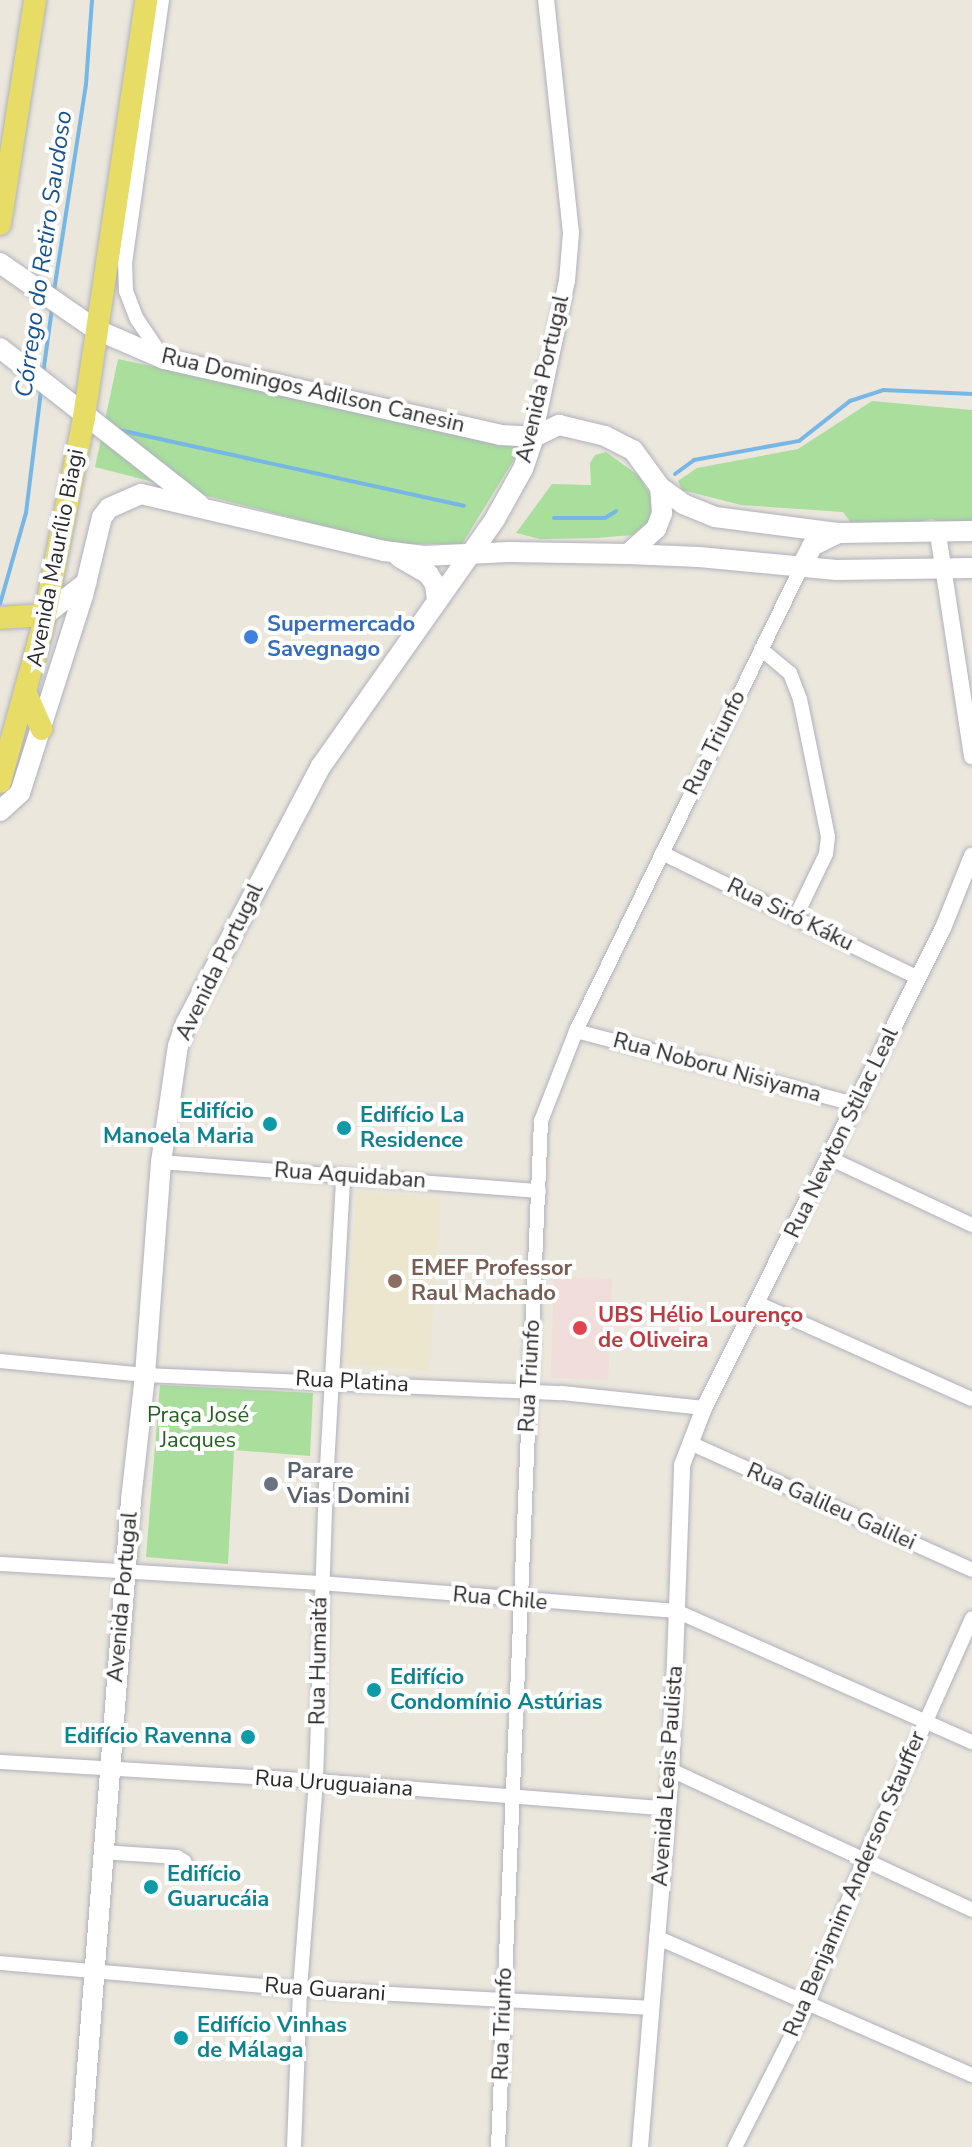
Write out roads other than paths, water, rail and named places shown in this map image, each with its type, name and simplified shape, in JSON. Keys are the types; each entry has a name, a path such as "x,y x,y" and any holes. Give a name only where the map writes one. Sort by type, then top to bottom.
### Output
{"main road":[{"path":"0,224 4,174 35,0"},
{"name":"Avenida Maurílio Biagi","path":"0,782 27,696 84,417 146,0"},
{"path":"125,143 137,177"},
{"name":"Rua Domingos Adilson Canesin","path":"0,263 95,329 164,359 500,435 534,437 559,425 605,436 633,450 660,487"},
{"path":"0,348 84,417 205,508"},
{"name":"Avenida Portugal","path":"81,2147 108,1770 145,1375 161,1162 178,1046 186,1023 321,766 471,554 523,469 534,437"},
{"path":"660,487 683,504 715,517 839,533 938,534 972,531"},
{"path":"628,554 656,529 662,513 660,487"},
{"path":"0,811 20,793 87,582 102,517 109,508 141,494 384,551 424,556 628,554 699,557 801,568 972,568"},
{"path":"801,568 812,546 839,533"},
{"path":"384,551 428,574 435,584 437,601"},
{"path":"4,619 45,615 87,582"},
{"path":"27,696 42,729"}],"street":[{"name":"Avenida Maurílio Biagi","path":"162,0 125,266 126,291 137,319 164,359"},
{"name":"Avenida Portugal","path":"534,437 567,281 571,233 546,0"},
{"name":"Avenida Maurílio Biagi","path":"95,329 125,266"},
{"path":"938,534 972,756"},
{"name":"Rua Triunfo","path":"498,2147 541,1121 576,1031 801,568"},
{"path":"761,649 790,673 800,699 828,837 826,854 795,918"},
{"name":"Rua Siró Káku","path":"662,853 918,978"},
{"name":"Rua Newton Stilac Leal","path":"704,1408 858,1105 970,874 972,856"},
{"name":"Rua Noboru Nisiyama","path":"576,1031 858,1105"},
{"path":"829,1158 972,1225"},
{"name":"Rua Aquidaban","path":"161,1162 539,1191"},
{"name":"Rua Humaitá","path":"294,2147 300,1989 316,1781 321,1583 343,1176"},
{"path":"757,1303 972,1399"},
{"name":"Rua Platina","path":"0,1361 145,1375 529,1391 704,1408"},
{"name":"Avenida Leais Paulista","path":"640,2147 669,1809 682,1465 704,1408"},
{"name":"Rua Galileu Galilei","path":"690,1443 972,1570"},
{"name":"Rua Chile","path":"0,1564 321,1583 676,1611 972,1742"},
{"name":"Rua Benjamim Anderson Stauffer","path":"735,2147 808,2004 863,1862 972,1618"},
{"name":"Rua Uruguaiana","path":"0,1762 316,1781 669,1809"},
{"path":"671,1770 863,1862 972,1910"},
{"path":"102,1852 177,1857 185,1862"},
{"path":"656,1937 972,2075"},
{"name":"Rua Guarani","path":"0,1963 300,1989 650,2008"}],"waterway":[{"name":"Córrego do Retiro Saudoso","path":"54,291 86,84 92,0"},
{"name":"Córrego do Retiro Saudoso","path":"43,374 52,308"},
{"path":"675,474 694,460 799,441 850,401 883,390 972,394"},
{"name":"Córrego do Retiro Saudoso","path":"0,604 26,513 41,391"},
{"path":"119,430 464,506"},
{"path":"554,518 605,518 616,511"}],"place":[{"name":"Supermercado Savegnago","path":"251,637"},
{"name":"Edifício Manoela Maria","path":"270,1124"},
{"name":"Edifício La Residence","path":"344,1128"},
{"name":"EMEF Professor Raul Machado","path":"395,1281"},
{"name":"UBS Hélio Lourenço de Oliveira","path":"580,1328"},
{"name":"Parare Vias Domini","path":"271,1484"},
{"name":"Edifício Condomínio Astúrias","path":"374,1690"},
{"name":"Edifício Ravenna","path":"248,1737"},
{"name":"Edifício Guarucáia","path":"151,1887"},
{"name":"Edifício Vinhas de Málaga","path":"181,2038"}],"park label":[{"name":"Praça José Jacques","path":"198,1428"}]}
